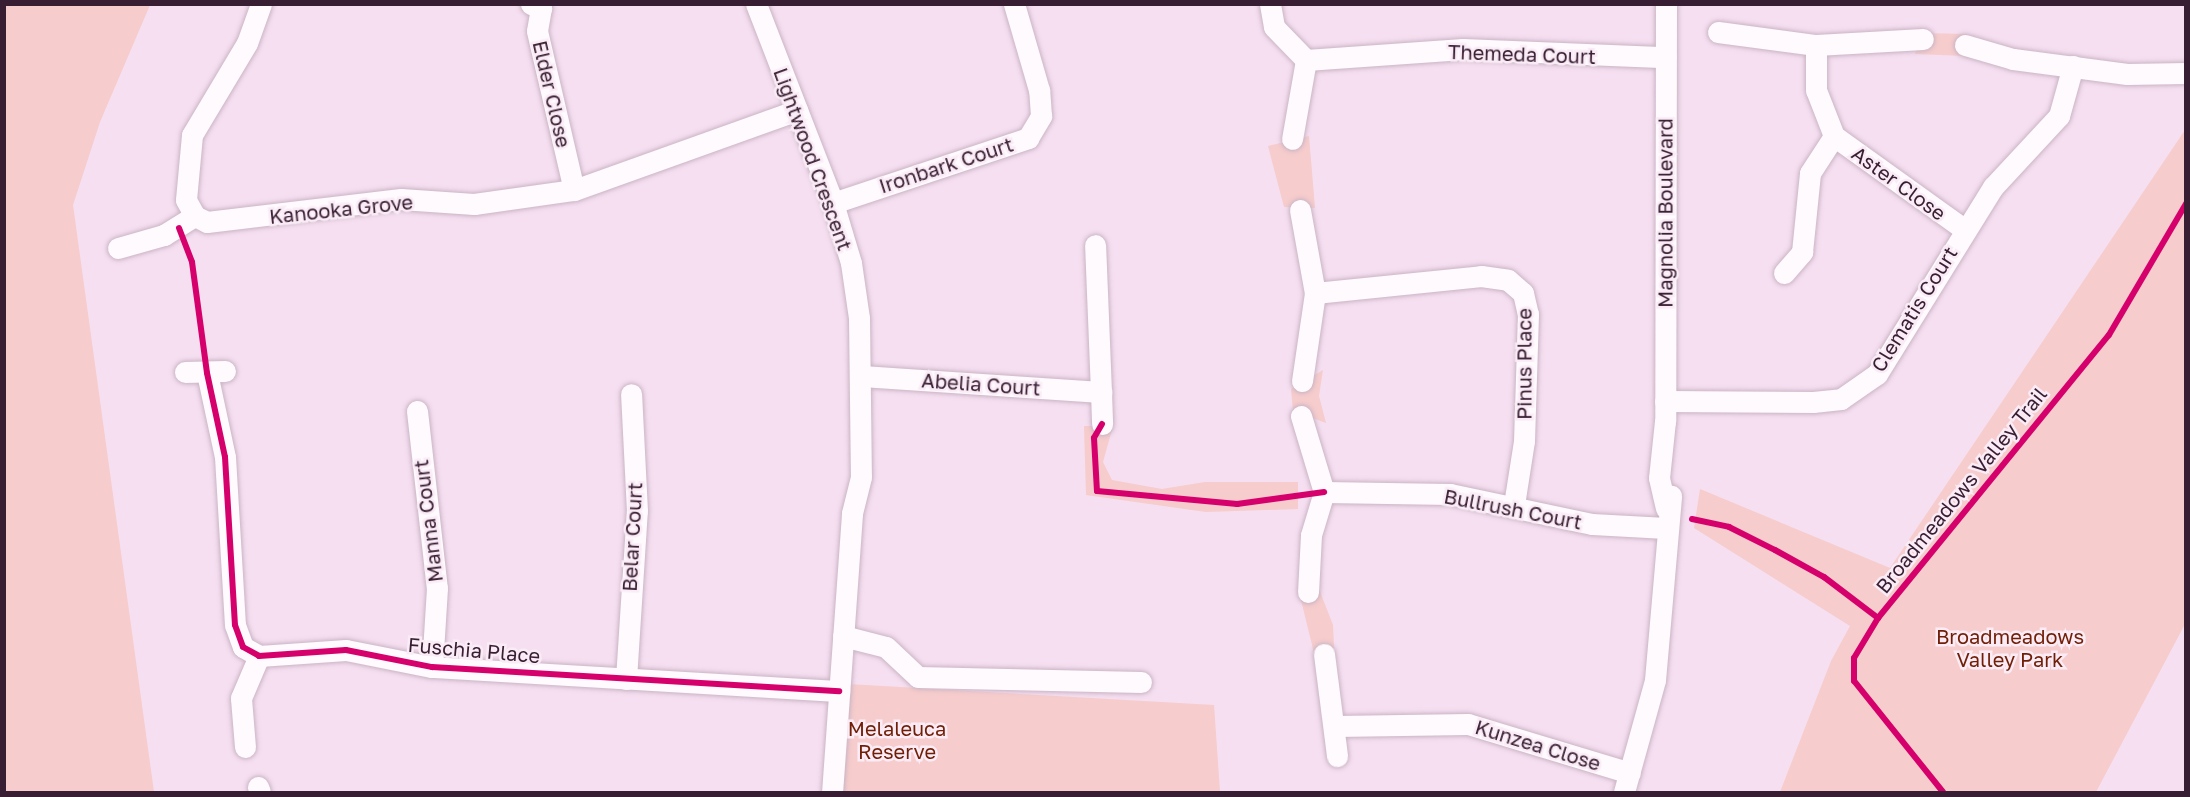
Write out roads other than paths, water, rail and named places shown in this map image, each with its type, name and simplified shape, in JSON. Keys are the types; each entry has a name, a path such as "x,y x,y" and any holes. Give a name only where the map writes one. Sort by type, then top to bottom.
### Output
{"street":[{"path":"118,248 164,236 195,216 186,200 185,174 192,135 247,42 261,4"},
{"name":"Lightwood Crescent","path":"756,4 833,203 851,263 861,382 850,439 852,514 832,792"},
{"name":"Ironbark Court","path":"833,203 1028,138 1041,116 1039,90 1014,4"},
{"path":"1270,4 1274,27 1306,60 1292,139"},
{"name":"Magnolia Boulevard","path":"1627,783 1663,623 1666,518 1659,478 1665,411 1666,4"},
{"name":"Elder Close","path":"542,6 537,31 574,190"},
{"path":"1718,32 1816,45 1923,39"},
{"name":"Aster Close","path":"1816,45 1816,90 1834,136 1964,229"},
{"path":"1965,45 2013,59 2127,74 2186,73"},
{"name":"Themeda Court","path":"1306,60 1475,49 1666,57"},
{"name":"Clematis Court","path":"1665,411 1841,399 1877,374 1964,229 2035,137 2059,116 2073,66"},
{"name":"Kanooka Grove","path":"195,216 212,223 400,199 474,204 574,190 797,110"},
{"name":"Aster Close","path":"1784,273 1802,252 1809,173 1834,136"},
{"path":"1300,210 1315,293 1302,381"},
{"path":"1095,245 1101,424"},
{"name":"Pinus Place","path":"1315,293 1480,276 1508,280 1523,293 1528,314 1524,441 1514,505"},
{"path":"185,372 216,372 235,546 235,625 243,647 259,656 241,698 245,747"},
{"name":"Abelia Court","path":"861,382 1101,392"},
{"name":"Belar Court","path":"626,679 637,511 631,394"},
{"name":"Manna Court","path":"417,411 437,588 432,667"},
{"path":"1301,416 1324,492 1311,535 1308,592"},
{"name":"Bullrush Court","path":"1324,492 1450,494 1514,505 1592,524 1666,518"},
{"path":"843,636 886,647 918,677 1141,682"},
{"name":"Fuschia Place","path":"259,656 346,650 432,667 839,692"},
{"path":"1324,654 1336,726 1337,756"},
{"name":"Kunzea Close","path":"1336,726 1468,724 1627,783"}],"park label":[{"name":"Broadmeadows Valley Park","path":"2010,648"},
{"name":"Melaleuca Reserve","path":"897,740"}]}
